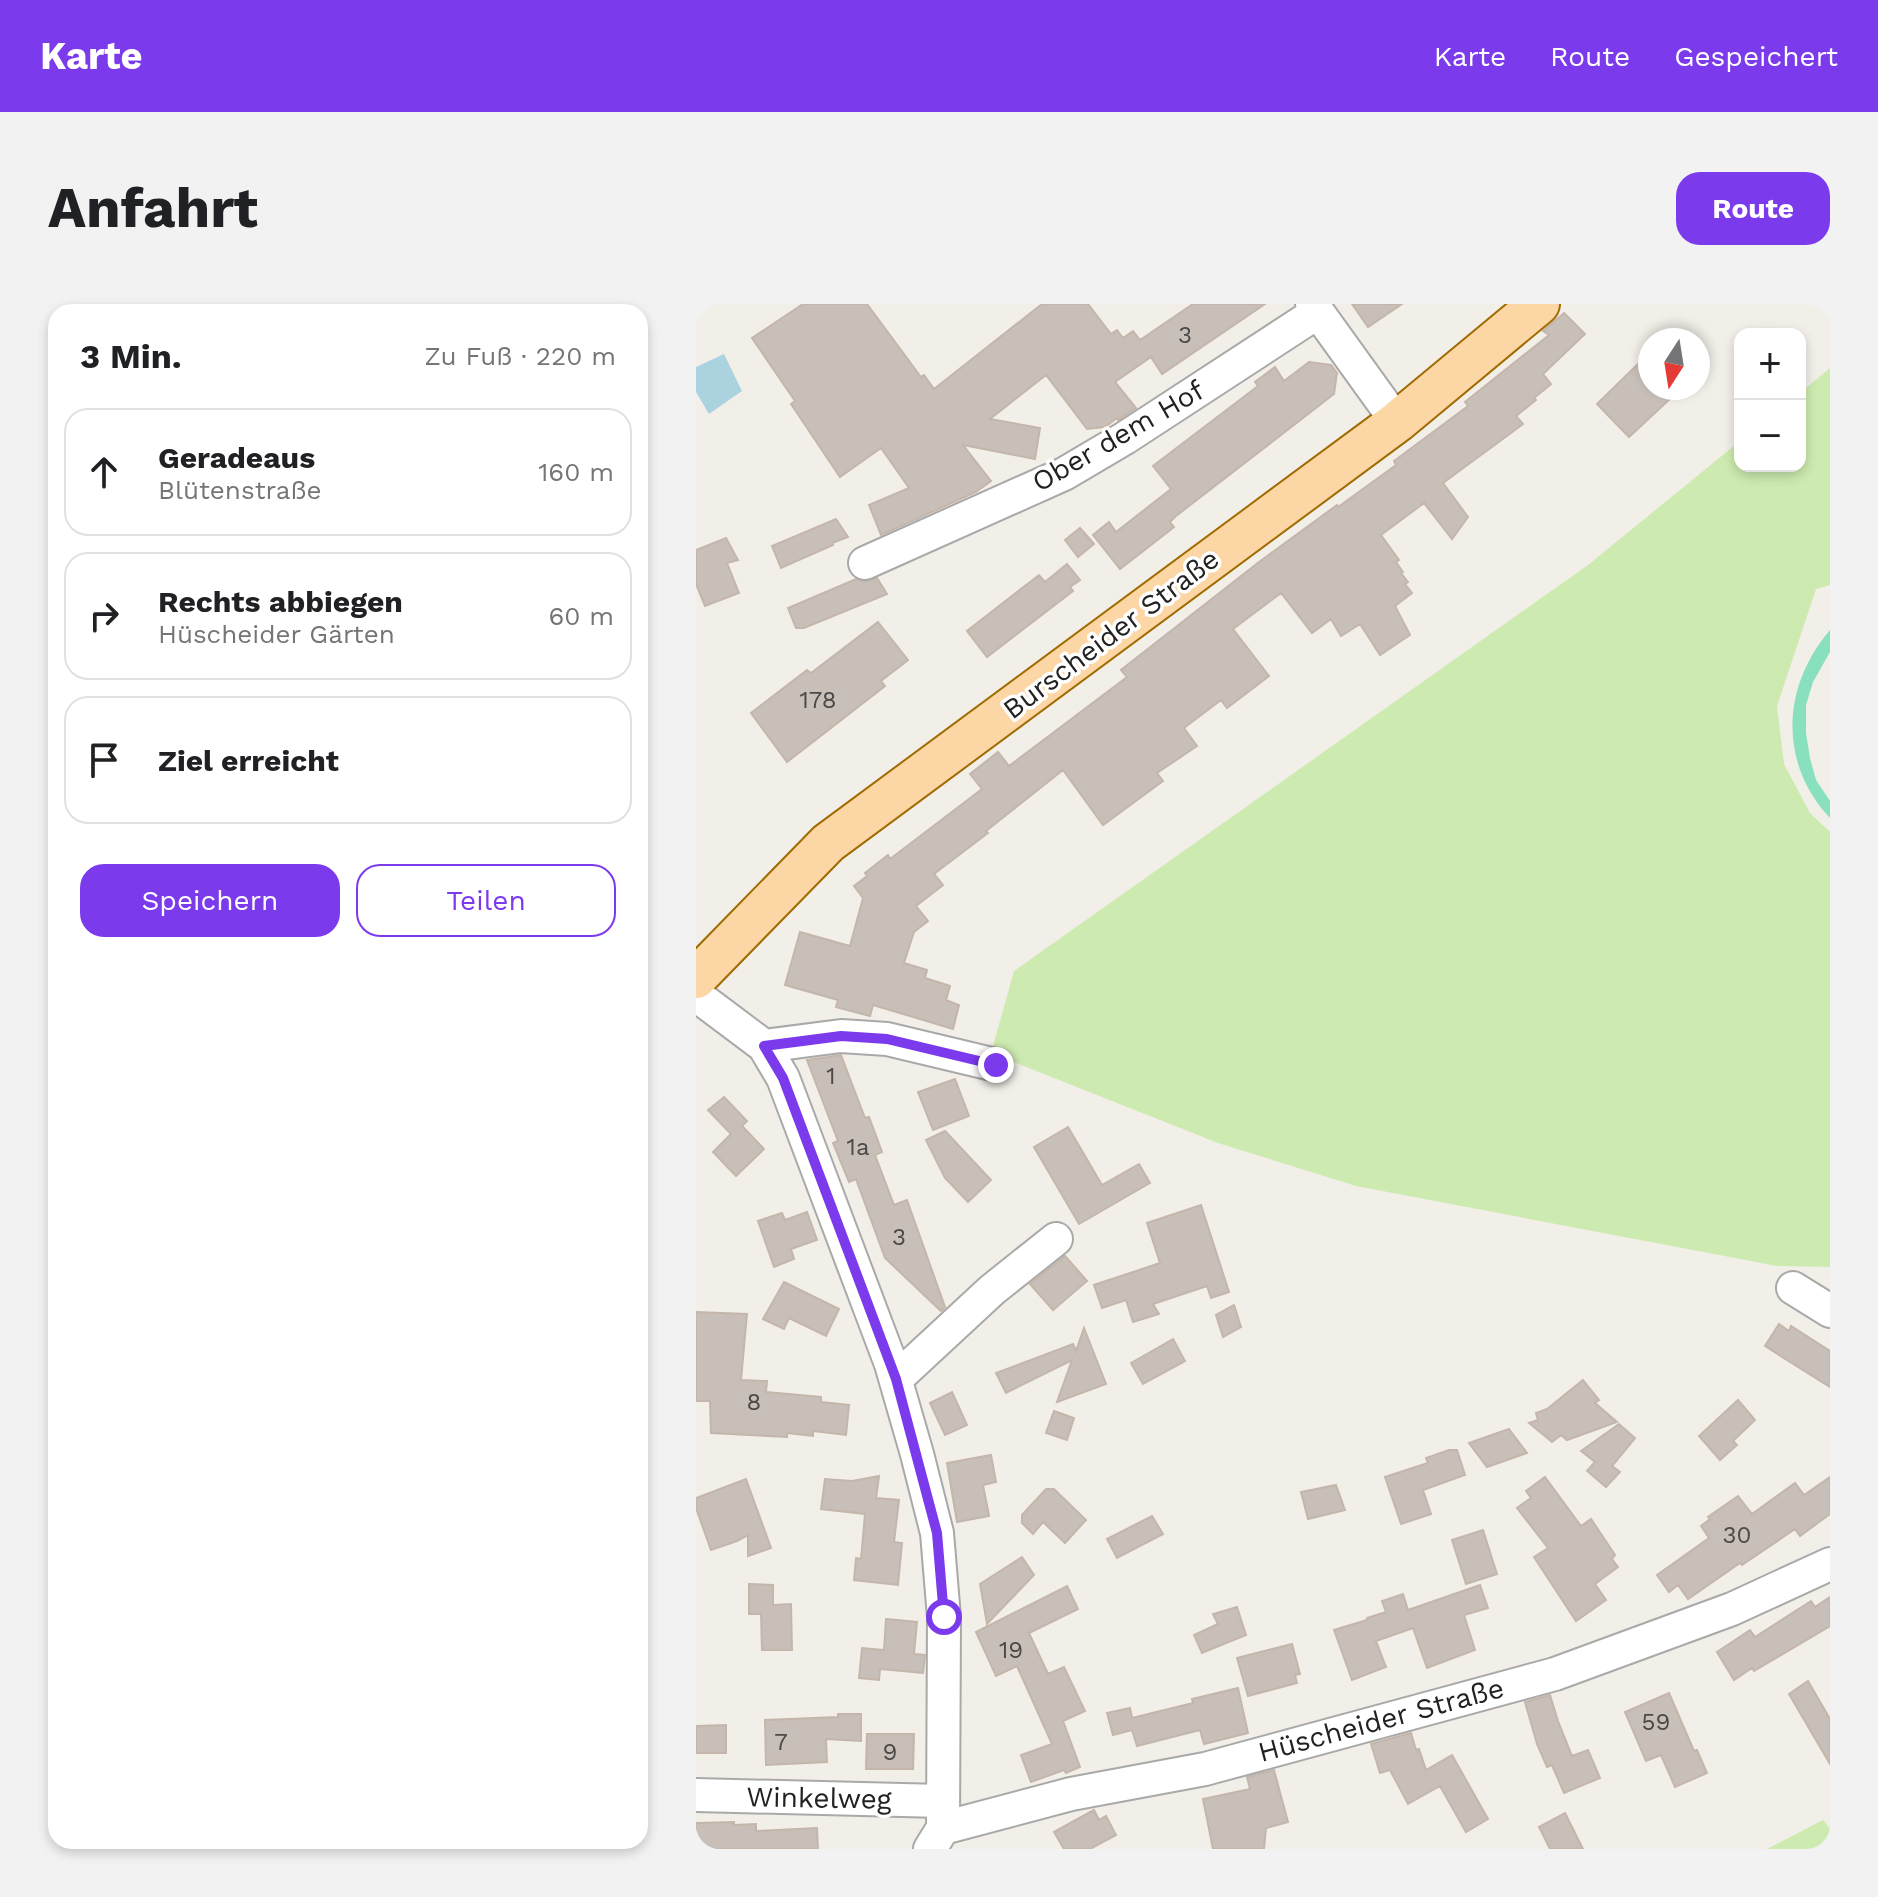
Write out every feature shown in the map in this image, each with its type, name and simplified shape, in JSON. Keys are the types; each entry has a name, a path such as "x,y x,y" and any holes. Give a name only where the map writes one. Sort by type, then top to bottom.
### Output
{"main road":[{"name":"Burscheider Straße","path":"696,978 828,843 1397,422 1539,304"}],"street":[{"name":"Ober dem Hof","path":"865,563 1064,474 1125,438 1315,308 1397,422"},
{"path":"696,995 764,1046 783,1078 896,1379 937,1533 944,1617 938,1826"},
{"path":"764,1046 841,1036 887,1039 996,1065"},
{"path":"896,1379 992,1290 1056,1239"},
{"path":"1793,1288 1830,1311"},
{"name":"Hüscheider Straße","path":"938,1826 1071,1794 1205,1769 1555,1674 1732,1609 1830,1564"},
{"name":"Winkelweg","path":"696,1795 938,1826"}],"green space":[{"path":"1830,368 1830,585 1816,589 1777,706 1784,764 1810,813 1830,832 1830,1267 1777,1266 1356,1186 1218,1143 991,1053 1014,971 1588,565 1734,446 1734,472 1806,472 1806,388"},
{"path":"1830,630 1830,652 1813,682 1806,705 1806,733 1816,780 1830,801 1830,818 1801,773 1794,749 1792,724 1802,675"},
{"path":"1823,1820 1830,1828 1830,1849 1767,1849"}],"water":[{"path":"724,354 742,391 709,414 696,392 696,367"}],"building":[{"path":"803,304 867,304 921,377 924,375 934,389 1042,304 1088,304 1111,334 1117,330 1123,338 1133,331 1140,340 1193,304 1265,304 1162,374 1151,357 1115,382 1136,408 1105,427 1087,429 1046,375 990,419 1040,428 1035,459 963,445 991,481 976,492 881,535 869,505 909,488 881,448 840,477 791,404 795,401 752,338"},
{"path":"1352,304 1402,304 1368,327"},
{"path":"1564,313 1585,334 1543,374 1551,384 1516,416 1523,424 1443,483 1468,517 1452,539 1424,503 1381,535 1399,560 1396,562 1412,593 1395,606 1410,635 1380,655 1360,624 1341,636 1331,619 1312,633 1281,593 1233,629 1269,676 1227,708 1221,700 1184,728 1197,746 1157,773 1163,781 1103,825 1063,770 934,874 943,885 916,906 928,921 914,932 904,963 927,970 925,978 950,986 946,1000 959,1005 953,1029 873,1005 870,1016 836,1007 838,1000 785,985 800,932 850,946 863,898 854,886 888,855 890,859 982,789 970,774 998,752 1009,766 1127,677 1121,670 1259,562 1396,465 1394,461 1468,406 1465,402 1549,335 1543,331"},
{"path":"1309,362 1331,365 1337,373 1334,394 1176,516 1170,522 1174,527 1120,569 1093,535 1109,522 1116,532 1171,489 1153,466 1258,386 1255,382 1275,367 1284,381"},
{"path":"1638,364 1638,400 1669,400 1629,437 1597,404"},
{"path":"836,519 848,537 781,568 772,546"},
{"path":"1080,528 1094,544 1078,557 1065,540"},
{"path":"726,538 738,560 727,563 739,593 705,606 696,584 696,550"},
{"path":"1067,564 1080,580 1070,587 1073,591 987,657 967,631 1039,575 1045,582"},
{"path":"877,578 887,594 804,628 796,628 788,608 856,579 864,582"},
{"path":"878,622 908,660 881,681 885,686 787,762 751,713 807,670 811,673"},
{"path":"841,1055 865,1118 869,1117 882,1152 875,1155 894,1205 907,1200 945,1307 941,1311 885,1258 856,1179 849,1182 833,1143 838,1141 807,1060"},
{"path":"955,1079 969,1116 933,1130 918,1092"},
{"path":"724,1097 747,1121 742,1126 764,1149 736,1176 713,1152 731,1134 708,1110"},
{"path":"1068,1127 1102,1185 1139,1164 1150,1183 1079,1224 1034,1147"},
{"path":"945,1131 991,1180 968,1202 945,1178 926,1140"},
{"path":"1201,1205 1229,1292 1211,1298 1207,1286 1153,1304 1159,1314 1133,1322 1126,1300 1102,1308 1094,1285 1160,1263 1147,1223"},
{"path":"807,1212 817,1240 791,1249 794,1259 774,1267 758,1221 782,1213 785,1220"},
{"path":"1065,1256 1087,1281 1053,1310 1030,1284"},
{"path":"784,1282 839,1309 826,1336 789,1318 784,1329 763,1319"},
{"path":"1234,1305 1241,1327 1223,1337 1216,1315"},
{"path":"696,1312 747,1314 741,1380 767,1381 766,1392 821,1397 821,1402 849,1405 846,1435 813,1431 813,1436 787,1433 787,1437 711,1433 710,1401 696,1401"},
{"path":"1779,1324 1789,1331 1791,1326 1830,1351 1830,1387 1765,1346"},
{"path":"1084,1328 1106,1384 1057,1402 1072,1360 1006,1393 996,1373 1073,1344 1076,1351"},
{"path":"1173,1339 1185,1361 1143,1384 1131,1363"},
{"path":"1583,1380 1599,1400 1595,1403 1617,1422 1567,1440 1561,1435 1552,1442 1529,1423 1538,1420 1536,1413 1547,1409"},
{"path":"952,1392 967,1425 945,1435 930,1403"},
{"path":"1738,1400 1755,1420 1733,1441 1737,1445 1720,1460 1699,1436"},
{"path":"1054,1411 1074,1418 1067,1440 1046,1433"},
{"path":"1619,1424 1635,1438 1612,1466 1620,1472 1606,1487 1587,1471 1595,1462 1581,1451"},
{"path":"1509,1429 1527,1453 1487,1467 1469,1443"},
{"path":"1457,1450 1465,1475 1423,1490 1431,1514 1401,1524 1385,1477 1428,1463 1426,1458"},
{"path":"991,1455 996,1482 983,1485 989,1516 957,1522 947,1463"},
{"path":"879,1476 876,1498 899,1500 894,1542 902,1543 898,1585 854,1580 856,1558 861,1559 865,1514 821,1509 825,1479 852,1481"},
{"path":"1545,1477 1581,1526 1591,1519 1615,1555 1612,1559 1618,1567 1595,1584 1606,1600 1576,1621 1534,1557 1548,1548 1517,1508 1531,1498 1526,1491"},
{"path":"1830,1477 1830,1514 1800,1536 1795,1529 1688,1599 1678,1585 1669,1592 1657,1575 1709,1538 1701,1526 1710,1519 1708,1517 1738,1496 1752,1514 1795,1483 1804,1495"},
{"path":"746,1479 771,1548 748,1556 748,1535 711,1550 696,1508 696,1498"},
{"path":"1336,1485 1345,1510 1308,1519 1301,1492"},
{"path":"1046,1489 1054,1489 1086,1520 1065,1543 1043,1522 1033,1534 1022,1523 1022,1515"},
{"path":"1152,1516 1163,1534 1117,1558 1107,1539"},
{"path":"1483,1530 1497,1574 1466,1584 1452,1540"},
{"path":"1022,1557 1034,1575 987,1624 980,1584"},
{"path":"749,1584 773,1585 773,1605 791,1604 792,1650 762,1650 761,1614 749,1614"},
{"path":"1480,1585 1488,1608 1464,1615 1475,1650 1427,1668 1413,1628 1376,1641 1386,1667 1352,1680 1334,1630 1386,1612 1382,1601 1403,1594 1408,1610"},
{"path":"1067,1586 1078,1609 1029,1633 1048,1674 1064,1667 1085,1711 1063,1721 1080,1767 1031,1782 1021,1755 1052,1744 1017,1666 996,1676 976,1632"},
{"path":"1830,1597 1830,1626 1734,1680 1717,1652 1750,1630 1755,1637 1811,1601 1815,1607"},
{"path":"1237,1607 1246,1635 1202,1653 1194,1635 1218,1624 1213,1614"},
{"path":"886,1619 917,1622 914,1654 925,1655 923,1673 880,1669 879,1680 859,1678 862,1648 884,1650"},
{"path":"1292,1644 1300,1674 1295,1675 1297,1683 1248,1696 1237,1658"},
{"path":"1808,1681 1830,1719 1830,1764 1789,1694"},
{"path":"1238,1688 1248,1733 1204,1744 1200,1730 1137,1746 1132,1730 1113,1735 1107,1713 1130,1708 1132,1718"},
{"path":"1669,1693 1707,1773 1675,1787 1661,1755 1646,1761 1625,1712"},
{"path":"1550,1695 1572,1756 1588,1750 1600,1778 1564,1793 1552,1765 1547,1767 1537,1744 1525,1702"},
{"path":"838,1714 861,1714 861,1741 826,1739 827,1762 766,1765 765,1720 838,1717"},
{"path":"726,1725 726,1753 696,1753 696,1726"},
{"path":"1411,1733 1426,1770 1452,1755 1488,1819 1466,1832 1440,1786 1408,1804 1390,1770 1380,1773 1371,1744"},
{"path":"867,1734 914,1734 913,1769 866,1769"},
{"path":"1274,1770 1288,1822 1266,1828 1264,1849 1213,1849 1203,1799 1250,1789 1247,1777"},
{"path":"1094,1810 1099,1820 1106,1816 1116,1835 1090,1849 1064,1849 1054,1832"},
{"path":"1565,1813 1583,1849 1550,1849 1539,1827"},
{"path":"734,1822 734,1825 756,1824 756,1831 817,1828 818,1849 696,1849 696,1823"}],"route":[{"path":"944,1617 937,1533 896,1379 783,1078 764,1046 841,1036 887,1039 996,1065"}]}
